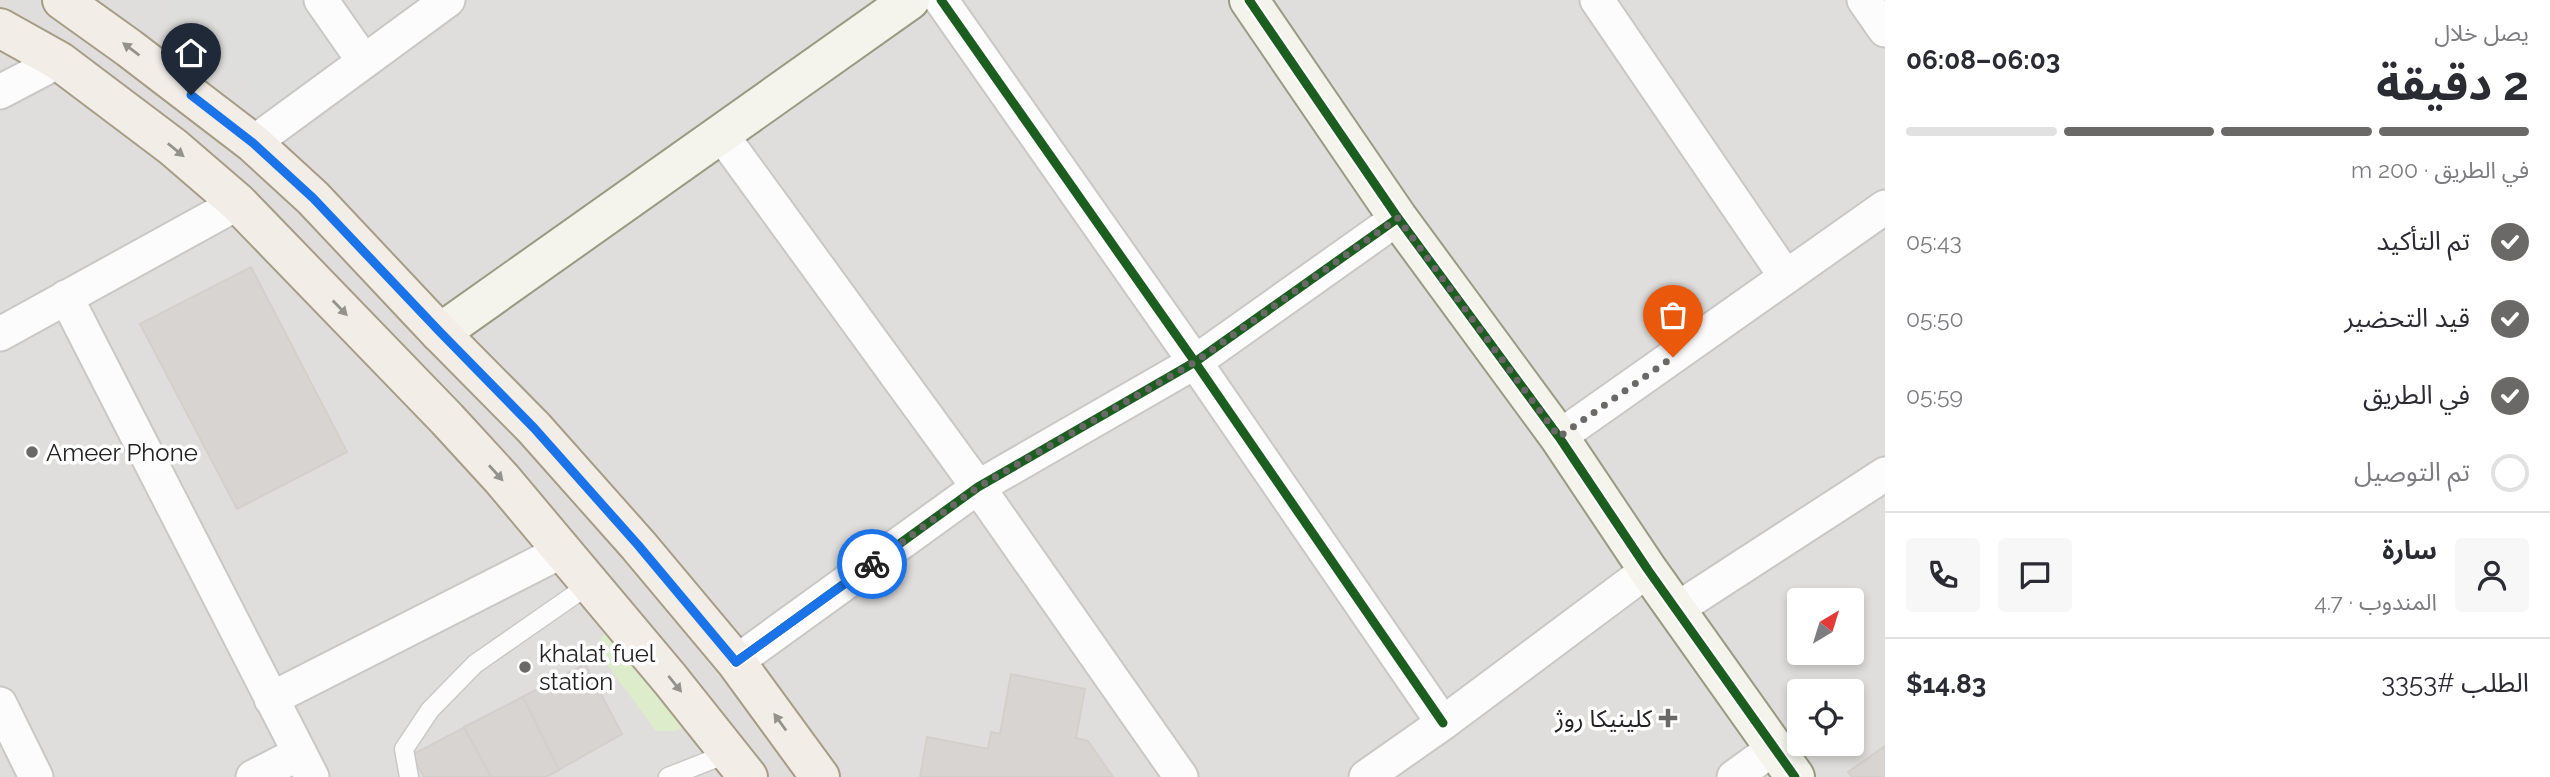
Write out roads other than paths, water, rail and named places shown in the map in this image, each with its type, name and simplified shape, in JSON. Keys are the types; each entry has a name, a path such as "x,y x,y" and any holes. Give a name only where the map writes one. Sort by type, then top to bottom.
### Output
{"main road":[{"path":"62,0 253,143 313,198 534,428 638,545 736,662 820,777"},
{"path":"0,28 59,61 173,147 238,203 502,479 739,765"}],"street":[{"path":"321,0 363,60"},
{"path":"253,143 448,0"},
{"path":"440,332 910,0"},
{"path":"941,0 1195,362 1443,723"},
{"path":"1249,0 1398,218 1559,437 1648,570 1785,763 1734,777"},
{"path":"1597,0 1786,277"},
{"path":"1864,0 1885,30"},
{"path":"0,92 59,61"},
{"path":"721,134 978,487 1181,777"},
{"path":"0,334 238,203"},
{"path":"1559,437 1885,207"},
{"path":"736,662 978,487 1195,362 1398,218"},
{"path":"66,297 306,765 253,777"},
{"path":"1677,609 1885,474"},
{"path":"271,699 562,551"},
{"path":"1366,777 1648,570"},
{"path":"0,704 36,777"}],"lane":[{"path":"410,777 404,749 430,710 475,664 590,584"},
{"path":"668,777 739,765"}],"place":[{"name":"Ameer Phone","path":"32,452"},
{"name":"khalat fuel station","path":"525,667"},
{"name":"كلينيكا روژ","path":"1668,718"}]}
